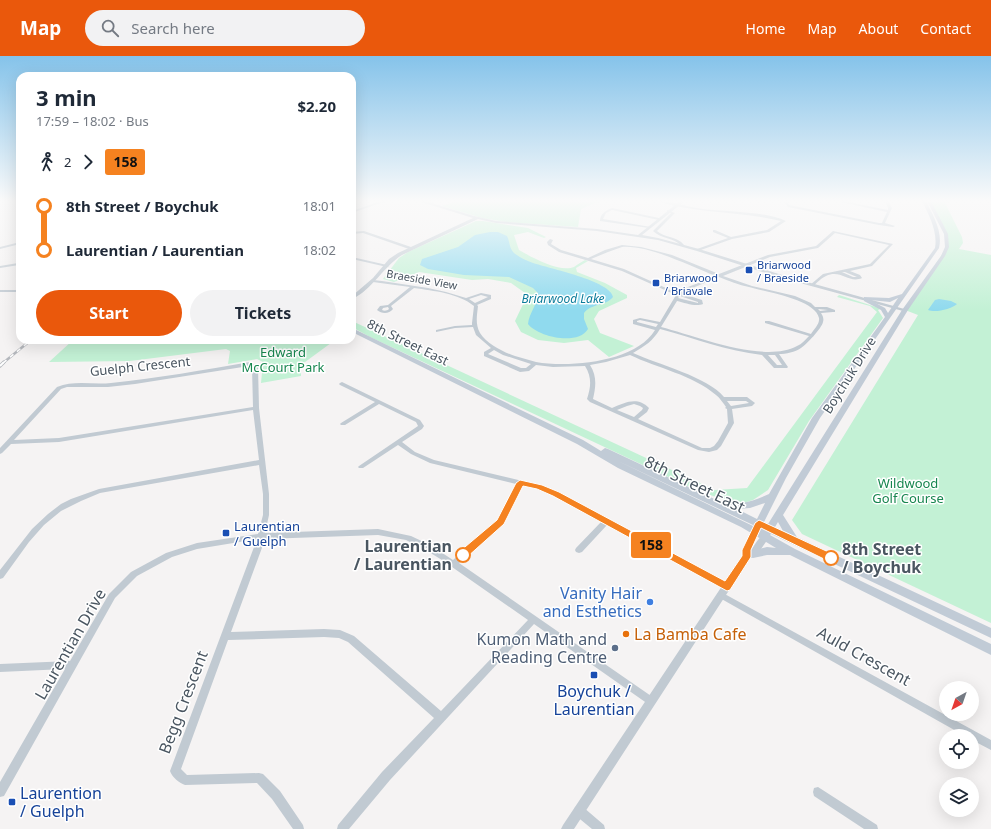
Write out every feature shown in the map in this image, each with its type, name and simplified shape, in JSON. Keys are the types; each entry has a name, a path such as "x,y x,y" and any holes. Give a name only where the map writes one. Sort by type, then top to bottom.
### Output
{"main road":[{"name":"Boychuk Drive","path":"757,527 771,497 816,418 930,259 939,243 938,237"},
{"name":"Boychuk Drive","path":"767,533 906,309 943,256 947,247 946,237"},
{"path":"866,299 893,299 905,293"},
{"path":"866,299 882,310 888,318"},
{"name":"8th Street East","path":"356,332 580,442 621,466 757,527"},
{"name":"8th Street East","path":"580,442 595,446 714,502 767,533 792,552 991,650"},
{"path":"714,502 736,507 749,505 771,497"},
{"path":"778,514 793,540"},
{"name":"8th Street East","path":"767,533 793,540 991,633"},
{"path":"750,556 767,551 792,552"}],"street":[{"path":"378,237 410,248"},
{"path":"356,294 373,282 394,258 410,248 438,237"},
{"path":"649,237 682,245 812,285 906,309"},
{"path":"665,237 678,241 682,245"},
{"path":"698,250 736,237"},
{"path":"475,304 477,310 475,326 480,338 493,348 510,357 535,363 553,365 587,364 630,353 646,343 652,337 677,296 699,283 778,254 816,247 828,237"},
{"path":"812,285 824,275 873,264 890,244 858,237"},
{"path":"551,240 549,244 560,251 623,270 677,296"},
{"path":"0,248 16,243"},
{"path":"588,259 624,246 667,256 746,286 795,298 814,308 819,312 822,319 821,323 799,347 776,354 764,354 732,349 658,326"},
{"path":"356,259 387,266"},
{"path":"0,267 16,264"},
{"path":"837,272 852,278 860,278 845,270"},
{"name":"Braeside View","path":"373,282 457,294 468,298 475,304 490,298 490,296 481,294 468,298"},
{"path":"389,306 413,287"},
{"path":"0,291 16,291"},
{"path":"814,308 827,308 833,311 819,312"},
{"path":"767,322 810,335"},
{"path":"438,331 475,326"},
{"path":"493,348 486,355 520,370 527,370 535,363"},
{"path":"587,364 594,385 590,399 700,449 711,451 716,449 725,436 731,424 732,418 723,399 706,385 641,359 630,353"},
{"path":"764,354 776,367 785,367 776,354"},
{"name":"Guelph Crescent","path":"0,452 59,388 66,385 108,385 136,382 250,364 255,367 256,408 266,494 266,515 261,536"},
{"path":"342,384 418,421 421,426 361,466"},
{"path":"723,399 747,399 752,403 750,406 728,408"},
{"path":"343,424 379,402"},
{"path":"612,410 634,402 644,405 646,408 645,411 634,420"},
{"path":"10,442 59,440 256,408"},
{"name":"Auld Crescent","path":"398,442 413,453 432,462 539,487 556,494 606,521 991,745"},
{"path":"0,576 45,519 76,500 99,492 262,462"},
{"path":"453,564 501,522 520,483"},
{"path":"579,550 606,521"},
{"name":"Boychuk Drive","path":"750,556 746,550 757,527"},
{"name":"Laurentian Drive","path":"0,792 112,596 134,574 169,555 197,546 261,536 378,532 408,538 427,547 453,564 651,701"},
{"name":"Boychuk Drive","path":"567,829 724,591 767,533"},
{"name":"Begg Crescent","path":"261,536 174,771 185,780 259,778 276,795 299,829"},
{"path":"342,829 386,776 533,620"},
{"path":"225,636 324,633 340,634 351,639 441,718"},
{"path":"0,668 72,665"},
{"path":"818,792 873,829"},
{"path":"579,811 600,829"}],"green space":[{"name":"Briarwood Lake","path":"441,237 515,237 519,250 554,266 568,268 574,267 585,260 588,261 576,268 577,272 605,283 627,295 627,298 599,311 594,319 600,333 634,346 609,357 588,340 564,343 538,340 521,332 515,321 525,300 525,293 511,283 488,279 472,280 419,272 394,282 383,279 399,258 408,252"},
{"name":"Wildwood Golf Course","path":"946,237 962,237 963,243 959,249 991,255 991,623 802,534 792,520 918,315 905,310 947,247"},
{"path":"839,295 876,307 880,309 878,310 883,318 809,421 768,490 753,500 744,503 724,500 694,489 356,329 356,323 715,490 747,488 877,312 870,306 837,297"},
{"name":"Edward McCourt Park","path":"69,344 330,344 301,365 301,376 261,383 263,362 257,359 228,364 230,351 226,349 130,361 49,362"}],"water":[{"name":"Briarwood Lake","path":"472,237 507,237 512,251 523,259 591,281 610,291 613,297 607,302 591,308 584,313 584,319 588,329 583,334 576,337 567,338 549,336 533,329 528,324 538,297 538,293 533,288 509,277 464,275 428,269 420,265 422,259 458,247"},
{"path":"939,299 951,301 957,304 943,310 928,310 935,300"}],"railway":[{"path":"3,363 26,344"},
{"path":"0,366 3,363"}],"bus line":[{"name":"158","path":"463,555 501,522 520,483 539,487 556,494 727,587 746,557 746,550 759,523 831,558"}],"place":[{"name":"Briarwood / Braeside","path":"749,270"},
{"name":"Briarwood / Briavale","path":"656,283"},
{"name":"Laurentian / Guelph","path":"226,533"},
{"name":"Laurentian / Laurentian","path":"463,555"},
{"name":"8th Street / Boychuk","path":"831,558"},
{"name":"Vanity Hair and Esthetics","path":"650,602"},
{"name":"La Bamba Cafe","path":"626,634"},
{"name":"Kumon Math and Reading Centre","path":"615,648"},
{"name":"Boychuk / Laurentian","path":"594,675"},
{"name":"Laurention / Guelph","path":"12,802"}]}
